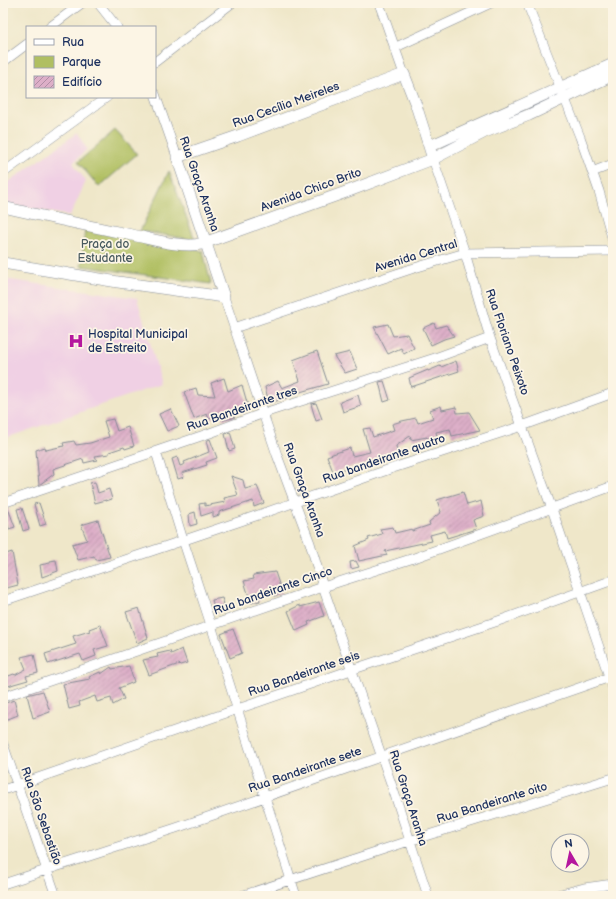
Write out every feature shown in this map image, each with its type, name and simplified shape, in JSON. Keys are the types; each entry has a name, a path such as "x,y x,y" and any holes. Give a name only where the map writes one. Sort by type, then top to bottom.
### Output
{"main road":[{"path":"430,146 613,64"},
{"name":"Rua Floriano Peixoto","path":"404,74 430,146 433,159"},
{"name":"Rua Cecília Meireles","path":"176,157 231,139 404,74"},
{"name":"Avenida Chico Brito","path":"3,207 152,239 193,245 346,192 433,159 485,132 529,115 613,75"},
{"name":"Rua Graça Aranha","path":"176,157 224,296"},
{"path":"3,263 118,282 224,296"}],"street":[{"path":"51,26 82,3"},
{"path":"98,3 116,26"},
{"path":"156,61 232,3"},
{"name":"Rua Floriano Peixoto","path":"379,3 404,74"},
{"path":"394,48 491,3"},
{"path":"527,3 566,98 606,214 613,241"},
{"path":"3,62 26,45"},
{"name":"Rua Graça Aranha","path":"156,97 176,157"},
{"path":"3,173 106,98"},
{"name":"Rua Floriano Peixoto","path":"433,159 465,253 490,338 611,676 613,688"},
{"path":"592,172 613,164"},
{"name":"Avenida Central","path":"234,328 411,269 465,253 613,251"},
{"name":"Rua Graça Aranha","path":"224,296 294,502 310,543 323,587 428,896"},
{"name":"Rua Bandeirante tres","path":"3,503 156,452 264,413 435,358 490,338"},
{"name":"Rua bandeirante quatro","path":"3,601 393,468 522,426 613,393"},
{"path":"156,452 296,896"},
{"name":"Rua bandeirante Cinco","path":"3,697 323,587 417,557 613,486"},
{"name":"Rua Bandeirante seis","path":"3,790 498,621 613,580"},
{"name":"Rua Bandeirante sete","path":"3,884 169,830 611,676"},
{"name":"Rua São Sebastião","path":"3,744 56,896"},
{"name":"Rua Bandeirante oito","path":"241,896 409,841 613,778"},
{"path":"553,896 584,888 613,884"}],"shaded area":[{"path":"77,133 87,149 73,163 86,181 70,216 3,203 3,186"},
{"name":"Hospital Municipal de Estreito","path":"3,279 137,298 162,384 3,439"}],"green space":[{"path":"115,130 137,154 99,187 78,162"},
{"path":"169,171 195,240 140,231"},
{"name":"Praça do Estudante","path":"85,229 203,251 211,284 81,266"}],"building":[{"path":"434,323 436,328 446,325 454,336 431,345 423,328"},
{"path":"388,324 393,336 407,334 414,348 404,354 401,348 388,354 374,327"},
{"path":"317,351 328,384 286,396 287,398 269,403 265,387 278,381 282,388 300,381 293,360"},
{"path":"350,352 357,369 345,373 334,356"},
{"path":"456,361 459,371 411,387 409,378"},
{"path":"224,378 228,391 242,385 248,406 234,412 235,417 233,418 223,420 222,415 209,419 207,414 194,419 184,392 196,388 198,395 215,396 211,383"},
{"path":"384,381 390,400 384,402 379,382"},
{"path":"358,395 361,406 343,412 340,402"},
{"path":"316,403 322,419 316,421 311,404"},
{"path":"441,406 442,410 456,407 457,413 469,412 480,430 452,436 450,429 436,432 437,437 427,439 427,437 411,440 410,436 396,446 398,455 358,467 358,465 340,470 341,472 334,474 327,456 350,448 352,456 370,452 363,429 370,428 373,437 394,430 392,424 416,418 418,423 433,418 430,410"},
{"path":"171,409 179,426 167,431 159,414"},
{"path":"113,419 117,431 128,427 134,446 125,449 124,447 109,452 109,454 95,456 97,460 84,463 83,459 53,469 54,474 39,485 36,450 45,447 46,450 64,446 63,443 74,441 76,445 90,443 109,437 104,421"},
{"path":"230,432 235,449 229,451 225,434"},
{"path":"210,439 217,458 206,462 207,465 182,473 184,477 178,479 172,459 177,457 180,466 185,464 184,462 209,452 206,441"},
{"path":"231,476 243,480 245,489 257,486 264,503 254,507 253,501 219,512 219,515 213,517 213,512 201,516 199,504 205,503 205,506 225,502 224,498 238,495"},
{"path":"95,482 98,493 109,489 112,499 95,503 90,483"},
{"path":"463,492 467,505 481,501 484,516 473,520 476,529 447,538 445,531 430,535 432,541 385,551 387,555 359,561 355,546 369,540 368,538 382,534 380,529 393,527 395,533 412,529 412,531 430,525 429,522 441,512 437,500"},
{"path":"39,503 46,524 40,526 34,504"},
{"path":"8,508 15,527 9,529 3,509"},
{"path":"22,508 29,529 23,531 17,509"},
{"path":"195,512 197,524 190,526 189,514"},
{"path":"98,520 110,557 96,560 94,556 78,560 72,544 87,540 81,525"},
{"path":"12,552 18,585 3,589 3,555"},
{"path":"56,560 58,571 42,577 40,565"},
{"path":"356,561 359,567 351,569 350,562"},
{"path":"275,572 282,593 274,596 273,592 259,597 260,601 251,603 244,581 254,579 253,575"},
{"path":"222,598 226,610 216,613 212,600"},
{"path":"319,602 324,616 308,622 309,625 296,631 288,611 300,605 300,607"},
{"path":"139,608 148,638 137,643 126,612"},
{"path":"100,625 108,646 94,650 96,656 83,661 80,654 48,664 45,654 76,644 73,636 90,631 89,629"},
{"path":"233,629 242,653 230,658 221,634"},
{"path":"182,649 187,663 179,664 149,675 143,660 158,657 157,654 170,651 171,654"},
{"path":"34,654 38,673 26,676 28,680 3,688 3,678 14,674 15,675 26,669 21,657"},
{"path":"129,666 134,682 119,688 124,699 113,705 111,698 97,702 95,696 79,702 80,706 69,709 63,684 90,679 89,677 100,672 101,674 111,667 112,669"},
{"path":"43,691 50,712 33,718 27,695"},
{"path":"14,700 18,715 3,721 3,704"}],"place":[{"name":"Hospital Municipal de Estreito","path":"76,341"}]}
